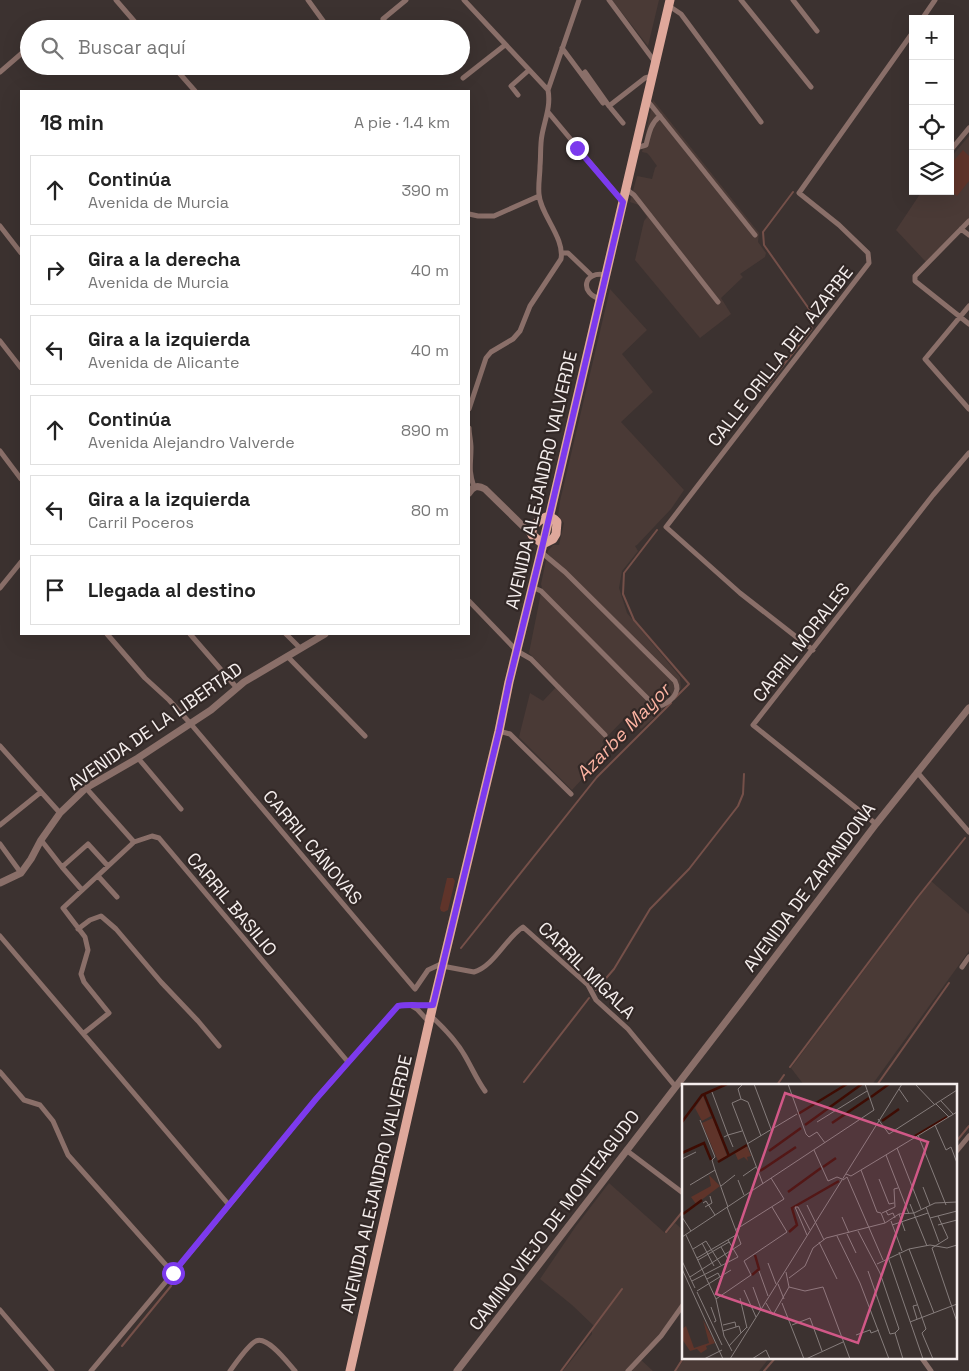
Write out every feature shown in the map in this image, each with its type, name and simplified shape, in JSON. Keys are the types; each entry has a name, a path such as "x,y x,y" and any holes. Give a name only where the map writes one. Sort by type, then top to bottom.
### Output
{"main road":[{"name":"AVENIDA ALEJANDRO VALVERDE","path":"350,1371 433,1005 601,299 669,3"},
{"path":"542,548 532,535 532,529 536,524 549,516"}],"street":[{"path":"116,0 133,20"},
{"path":"308,0 322,20"},
{"path":"384,20 406,0"},
{"path":"464,0 548,90"},
{"path":"470,406 486,358 491,352 513,339 520,331 530,306 561,259 562,253 559,242 539,196 542,137 548,112 548,90 579,0"},
{"path":"609,0 656,63"},
{"path":"741,0 810,87"},
{"path":"792,0 817,31"},
{"path":"925,15 935,0"},
{"path":"669,3 680,14 761,122"},
{"name":"CALLE ORILLA DEL AZARBE","path":"813,650 740,592 666,527 869,263 868,254 840,225 799,193 909,38"},
{"path":"470,73 506,45"},
{"path":"562,48 603,103"},
{"path":"0,72 20,55"},
{"path":"518,95 511,86 529,70"},
{"path":"585,72 623,124"},
{"path":"182,75 194,90"},
{"path":"463,78 467,75"},
{"path":"609,106 645,78 653,76"},
{"path":"647,100 755,234"},
{"path":"548,112 623,202"},
{"path":"636,148 646,145 654,120 660,116"},
{"path":"951,150 969,128"},
{"path":"626,189 634,195 718,302"},
{"path":"470,214 494,216 539,196"},
{"path":"969,221 915,276 915,281 969,324"},
{"path":"0,226 20,252"},
{"path":"961,229 969,236"},
{"path":"562,253 568,253 592,276"},
{"path":"601,299 592,296 588,291 587,283 592,276 599,273 606,275"},
{"path":"969,306 925,359 969,409"},
{"path":"0,341 20,367"},
{"path":"470,438 470,454"},
{"path":"0,451 20,478"},
{"name":"CARRIL MORALES","path":"876,824 753,724 933,495 969,453"},
{"path":"470,476 471,490 480,486 485,489 532,535"},
{"path":"523,526 536,524"},
{"path":"532,587 541,591 654,705 663,705 674,695 677,688 675,681 542,548"},
{"path":"0,587 20,563"},
{"path":"470,602 517,651 531,659 605,735"},
{"name":"CARRIL CÁNOVAS","path":"108,635 145,678 190,723 415,989 428,970 443,965"},
{"path":"191,635 236,687"},
{"path":"287,635 300,648"},
{"name":"AVENIDA DE LA LIBERTAD","path":"0,883 21,872 31,860 41,840 60,813 86,788 138,758 211,710 236,687 323,635"},
{"path":"287,656 365,736"},
{"name":"AVENIDA DE ZARANDONA","path":"675,1086 876,824 969,708"},
{"path":"499,731 510,734 571,794"},
{"path":"0,746 60,813"},
{"path":"138,758 182,809"},
{"path":"917,772 969,832"},
{"path":"84,1033 108,1013 84,982 81,974 88,950 85,938 63,908 134,842 86,788"},
{"path":"0,826 41,792"},
{"name":"CARRIL BASILIO","path":"134,842 152,836 159,838 348,1062"},
{"path":"41,840 82,890"},
{"path":"0,844 21,872"},
{"path":"62,866 88,844 108,866"},
{"path":"98,876 117,897"},
{"path":"78,929 90,920 101,916 104,917 220,1046"},
{"name":"CARRIL MIGALA","path":"443,965 474,972 479,970 523,927 588,985 596,1000 628,1029 675,1086"},
{"path":"0,936 229,1205"},
{"path":"962,966 969,957"},
{"path":"410,1004 453,1039 485,1091"},
{"path":"91,1371 316,1099 398,1006 410,1004 417,1006 433,1005"},
{"path":"0,1072 24,1100 40,1105 53,1121 68,1155 173,1273"},
{"name":"CAMINO VIEJO DE MONTEAGUDO","path":"457,1371 675,1086"},
{"path":"956,1152 969,1136"},
{"path":"626,1150 682,1192"},
{"path":"628,1371 660,1336 682,1306"},
{"path":"0,1310 52,1371"},
{"path":"230,1371 255,1341 262,1340 268,1343 295,1371"},
{"path":"922,1358 931,1371"}],"shaded area":[{"path":"612,0 659,0 648,46"},
{"path":"653,100 759,233 758,242 766,253 765,257 740,274 743,277 721,298 731,314 700,338 635,260 644,221 647,217 639,205 630,202 637,176 652,179 657,166 647,153 642,152"},
{"path":"969,136 969,218 926,262 896,230 919,195 954,195 954,153"},
{"path":"963,150 969,156 969,181 957,196 954,193 954,160"},
{"path":"610,289 647,330 622,354 653,392 621,422 684,490 671,509 635,546 638,551 622,571 619,588 627,613 680,677 681,688 658,714 641,729 627,716 602,742 609,750 572,790 519,737 530,693 543,701 559,684 529,653 548,551 553,545 559,545 564,523 558,516 560,501"},
{"path":"447,878 453,878 455,881 448,910 444,912 440,908"},
{"path":"931,881 969,914 969,951 873,1084 803,1084 791,1068"},
{"path":"609,1183 665,1233 675,1223 682,1229 682,1304 639,1358 653,1371 563,1371 592,1334 594,1326 540,1279 576,1226"},
{"path":"685,1358 769,1358 759,1371 676,1371"}],"waterway":[{"name":"Azarbe Mayor","path":"767,386 811,330 814,316 764,245 763,232 793,192"},
{"name":"Azarbe Mayor","path":"657,530 624,573 623,594 634,620 689,684 674,699"},
{"name":"Azarbe Mayor","path":"461,948 597,777 671,703"},
{"path":"596,990 614,969 650,909 689,869 738,806 743,794 744,774"},
{"path":"790,1067 917,898 965,838"},
{"path":"878,1084 949,983"},
{"path":"524,1082 589,998"},
{"path":"778,1084 784,1075"},
{"path":"956,1142 969,1126"},
{"path":"666,1232 682,1212"},
{"name":"Azarbe Mayor","path":"122,1346 171,1286"},
{"path":"561,1371 622,1289"},
{"path":"675,1371 683,1358"},
{"path":"764,1371 775,1358"}],"route":[{"path":"173,1273 316,1099 398,1006 410,1004 417,1006 433,1005 623,202 577,148"}]}
